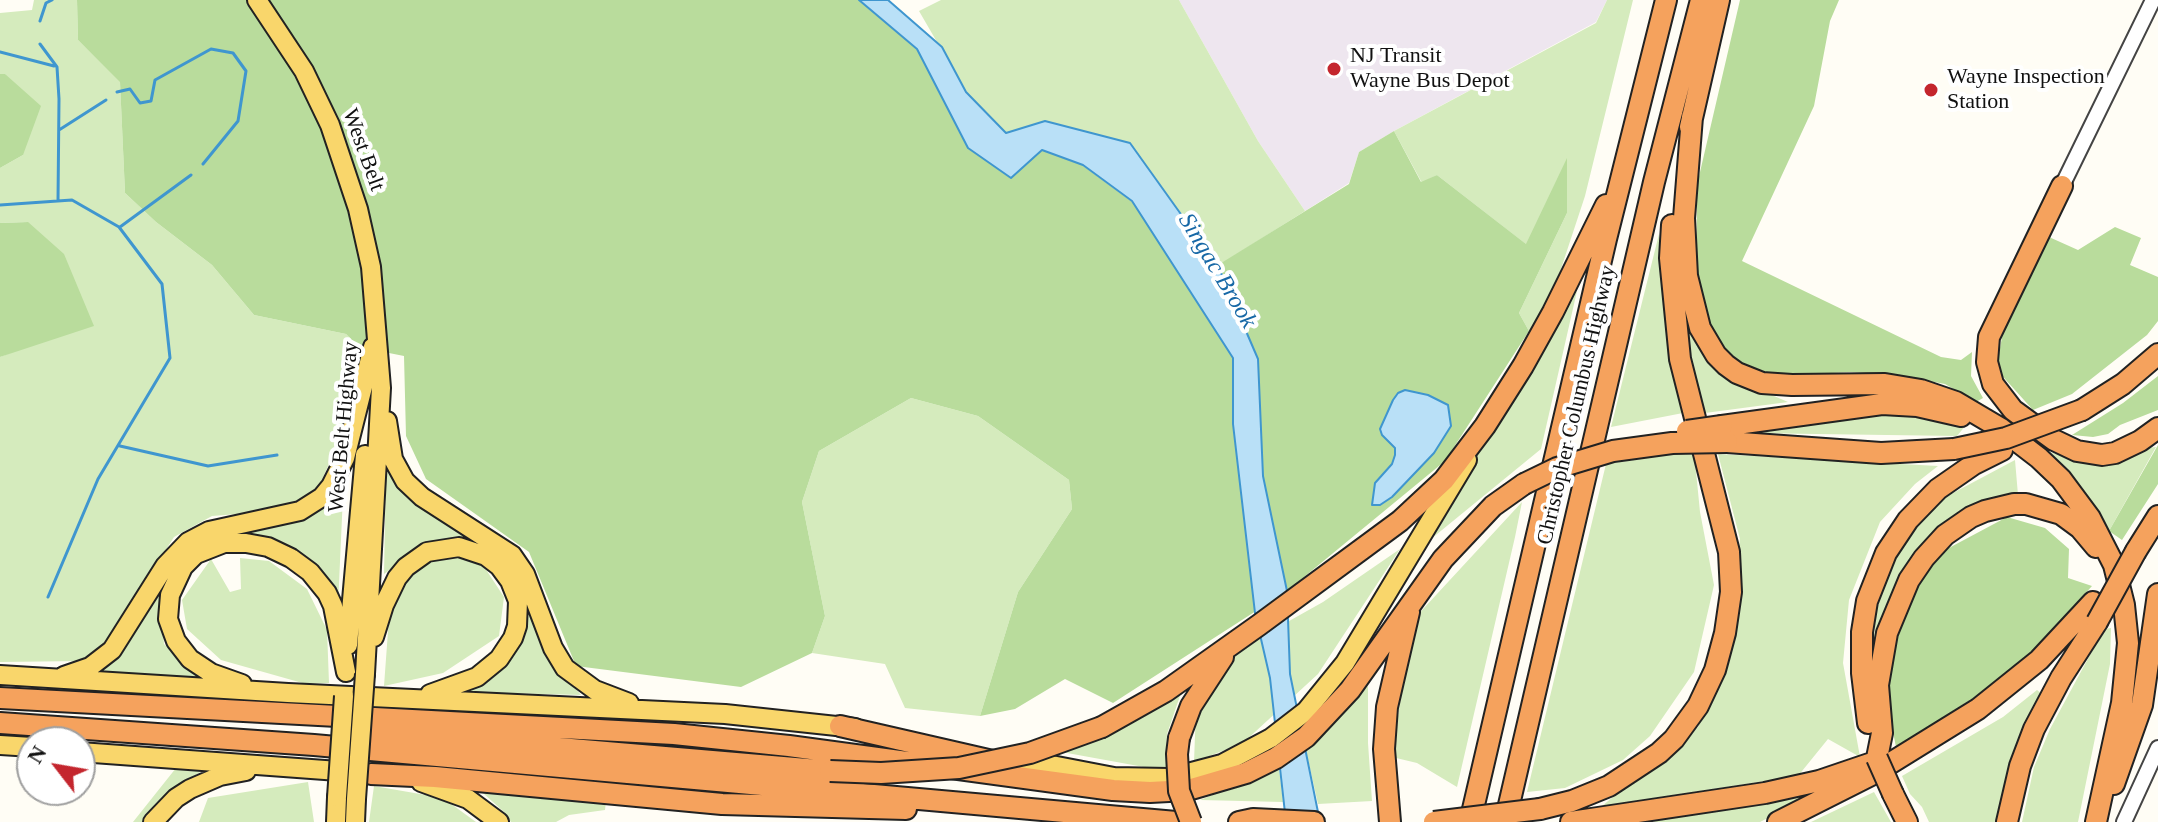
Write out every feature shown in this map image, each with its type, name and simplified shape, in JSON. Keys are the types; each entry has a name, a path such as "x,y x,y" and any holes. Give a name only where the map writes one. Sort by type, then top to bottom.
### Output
{"highway":[{"name":"Christopher Columbus Highway","path":"1470,822 1666,0"},
{"name":"Christopher Columbus Highway","path":"1505,822 1654,182 1701,0"},
{"path":"1434,822 1540,809 1572,801 1609,786 1644,766 1667,746 1687,722 1707,688 1725,633 1731,592 1729,552 1680,359 1670,258 1676,198 1719,0"},
{"path":"1692,117 1684,218 1687,276 1700,328 1716,355 1749,379 1776,385 1875,383 1921,390 1971,410 2009,445"},
{"path":"0,699 119,713 543,745 830,771 881,773 959,768 1030,753 1102,727 1166,691 1422,503 1462,459 1485,426 1553,312 1625,165"},
{"path":"2062,186 1989,337 1987,362 1993,384 2013,410 2054,440 2077,451 2102,455 2115,453 2158,428"},
{"path":"1907,822 1893,794 1877,743 1864,695 1861,653 1867,601 1896,536 1922,504 1954,477 2009,445 2082,410 2123,384 2158,354"},
{"path":"1724,434 1865,405 1901,405 1951,413 1983,424 2061,479 2090,518 2114,565 2126,624 2125,683 2098,812"},
{"path":"0,699 674,734 789,746 1113,790 1168,791 1207,786 1246,773 1273,748 1306,737 1344,698 1443,559 1472,526 1524,484 1574,457 1609,444 1652,435 1724,434 1881,453 1954,449 2006,438 2082,410"},
{"path":"1877,743 1879,669 1896,606 1909,580 1932,548 1971,517 2000,507 2026,504 2050,509 2071,520 2099,551 2126,624"},
{"path":"2007,822 2018,775 2034,729 2095,612 2158,516"},
{"path":"2098,812 2114,784 2138,720 2158,594"},
{"path":"1390,822 1384,749 1387,707 1411,605"},
{"path":"1778,822 1873,774 1978,709 2095,612"},
{"path":"1191,822 1179,791 1179,738 1199,692 1236,641"},
{"path":"0,723 189,736 1176,822"},
{"path":"840,726 1113,790"},
{"path":"0,736 189,736"},
{"path":"1571,822 1779,790 1819,781 1914,748"},
{"path":"371,774 435,777 746,806 929,810 1037,808"},
{"path":"1239,822 1253,819 1314,822"}],"main road":[{"name":"West Belt","path":"257,0 304,71 341,153 366,239 378,342"},
{"name":"West Belt Highway","path":"336,822 355,673 381,388 378,342"},
{"path":"54,679 90,667 112,650 165,566 188,542 220,528 300,511 322,497 345,458 378,342"},
{"path":"378,342 390,446 399,471 422,497 505,548 520,564 553,648 565,668 584,684 619,700 687,712"},
{"path":"0,675 288,693 763,716 911,736 1074,771 1132,779 1169,778 1273,748 1334,678 1357,646 1457,480 1485,426"},
{"path":"288,693 236,683 211,673 190,659 176,641 168,619 170,595 177,575 196,554 224,543 246,543 268,547 301,565 319,582 333,606 355,673"},
{"path":"355,673 390,590 416,559 438,549 459,547 486,556 505,573 515,590 518,613 513,638 499,659 477,677 453,688 411,697 384,698"},
{"name":"West Belt Highway","path":"355,673 355,822"},
{"path":"96,753 411,779 468,799 499,822"},
{"path":"153,822 176,798 204,781 236,772 295,768"}],"street":[{"path":"2062,186 2153,0"},
{"path":"2124,822 2158,748"}],"shaded area":[{"name":"NJ Transit Wayne Bus Depot","path":"1179,0 1607,0 1596,22 1359,152 1349,183 1305,211 1258,141"}],"green space":[{"path":"34,0 77,0 78,40 120,81 125,193 156,222 212,265 254,315 346,334 359,347 340,439 317,491 276,511 212,516 174,537 108,641 82,661 0,662 0,357 30,345 28,222 0,223 0,168 23,155 5,74 0,74 0,13 32,10"},
{"path":"77,0 859,0 917,49 969,148 1041,150 1082,165 1218,265 1349,184 1359,152 1394,131 1421,182 1437,175 1526,244 1567,158 1567,213 1519,313 1529,331 1445,461 1287,591 1113,703 1065,679 1015,709 980,716 1018,592 1072,509 1069,480 978,416 911,398 819,451 802,502 825,616 812,653 741,687 576,666 529,552 426,479 406,436 404,356 359,347 346,334 254,315 212,265 156,222 125,193 120,82 78,40"},
{"path":"941,0 1179,0 1258,141 1305,211 1218,266 1130,143 1045,121 1006,134 966,92 919,11"},
{"path":"1607,0 1633,0 1585,196 1551,299 1529,331 1519,313 1567,213 1567,160 1527,245 1437,175 1422,183 1394,131 1596,23"},
{"path":"1740,0 1839,0 1830,21 1814,106 1742,261 1941,357 1961,360 1972,352 1971,376 1983,398 1976,402 1945,384 1897,375 1850,372 1780,376 1741,364 1718,342 1696,298 1697,185"},
{"path":"0,74 5,74 41,106 23,155 0,168"},
{"path":"28,222 64,254 94,326 0,357 0,223"},
{"path":"2115,227 2141,238 2130,265 2158,277 2158,321 2147,335 2072,394 2033,410 1996,369 2003,332 2049,237 2078,250"},
{"path":"1659,234 1669,342 1683,413 1611,427"},
{"path":"1577,291 1541,449 1431,539 1490,430"},
{"path":"1679,307 1692,338 1720,373 1788,402 1705,413"},
{"path":"2158,376 2158,410 2120,425 2108,434 2093,437 2072,435 2123,403"},
{"path":"911,398 978,416 1069,480 1072,509 1018,592 980,716 905,708 885,664 812,653 825,616 802,502 819,451"},
{"path":"1883,412 1966,425 1957,436 1746,433"},
{"path":"2158,445 2158,484 2122,540 2109,531"},
{"path":"2156,447 2109,531 2090,500 2049,452 2065,456"},
{"path":"1694,451 1700,512 1714,585 1694,672 1650,736 1623,760 1565,788 1527,792 1606,464"},
{"path":"1718,454 1938,466 1915,484 1880,522 1849,600 1843,663 1860,757 1828,739 1798,776 1602,806 1698,727 1727,658 1740,539"},
{"path":"2015,460 2018,495 1986,503 1889,606 1873,649 1876,612 1890,567 1909,533 1938,501"},
{"path":"386,469 407,496 481,542 424,544 384,574"},
{"path":"343,495 338,606 281,544 228,532 307,514 307,519"},
{"path":"1522,502 1457,787 1417,763 1392,757 1412,621"},
{"path":"2007,517 2045,528 2069,549 2068,578 2092,586 2039,645 1986,690 1896,747 1889,712 1890,668 1899,627 1911,597 1928,569 1947,549"},
{"path":"1400,549 1318,674 1243,743 1194,762 1196,709 1241,648 1323,602"},
{"path":"448,552 483,565 504,597 499,636 443,673 384,686 390,604 412,572"},
{"path":"240,558 269,561 307,589 327,630 329,683 306,684 221,660 187,629 182,600 211,559 230,592 241,589"},
{"path":"159,584 164,644 198,677 88,672"},
{"path":"525,603 548,656 581,695 459,692 498,666"},
{"path":"2111,628 2110,664 2078,822 2022,822 2034,767 2050,729 2104,629"},
{"path":"1368,686 1372,801 1318,804 1305,746"},
{"path":"2037,690 2041,693 2021,739 1996,822 1929,822 1902,776 2003,717"},
{"path":"1181,693 1167,734 1166,771 1056,751 1123,725"},
{"path":"176,768 205,769 172,790 144,822 133,822"},
{"path":"1279,768 1283,802 1200,800"},
{"path":"1842,780 1760,822 1651,822 1740,805"},
{"path":"308,782 314,822 199,822 208,798"},
{"path":"374,786 443,798 476,822 369,822"},
{"path":"1874,792 1891,822 1811,822"},
{"path":"483,793 606,801 605,810 569,815 556,822 511,822"}],"water":[{"name":"Singac Brook","path":"859,0 888,0 942,47 966,92 1006,133 1045,121 1130,143 1218,266 1258,359 1263,476 1287,591 1290,674 1320,822 1286,822 1270,678 1255,613 1233,424 1233,358 1132,201 1083,165 1042,150 1011,178 968,148 917,49"},
{"path":"1405,390 1428,395 1448,405 1451,426 1434,453 1392,497 1380,505 1372,505 1375,483 1392,464 1395,455 1395,448 1380,429 1393,400"}],"waterway":[{"path":"40,21 46,3 52,0"},
{"path":"40,44 57,67 58,201"},
{"path":"117,92 130,89 140,103 151,101 155,80 211,49 233,53 246,71 238,121 203,164"},
{"path":"0,52 54,66"},
{"path":"59,130 106,100"},
{"path":"120,227 191,175"},
{"path":"0,205 72,200 119,227 162,284 170,358 98,479 48,597"},
{"path":"120,446 208,466 277,455"}],"place":[{"name":"NJ Transit Wayne Bus Depot","path":"1334,69"},
{"name":"Wayne Inspection Station","path":"1931,90"}]}
